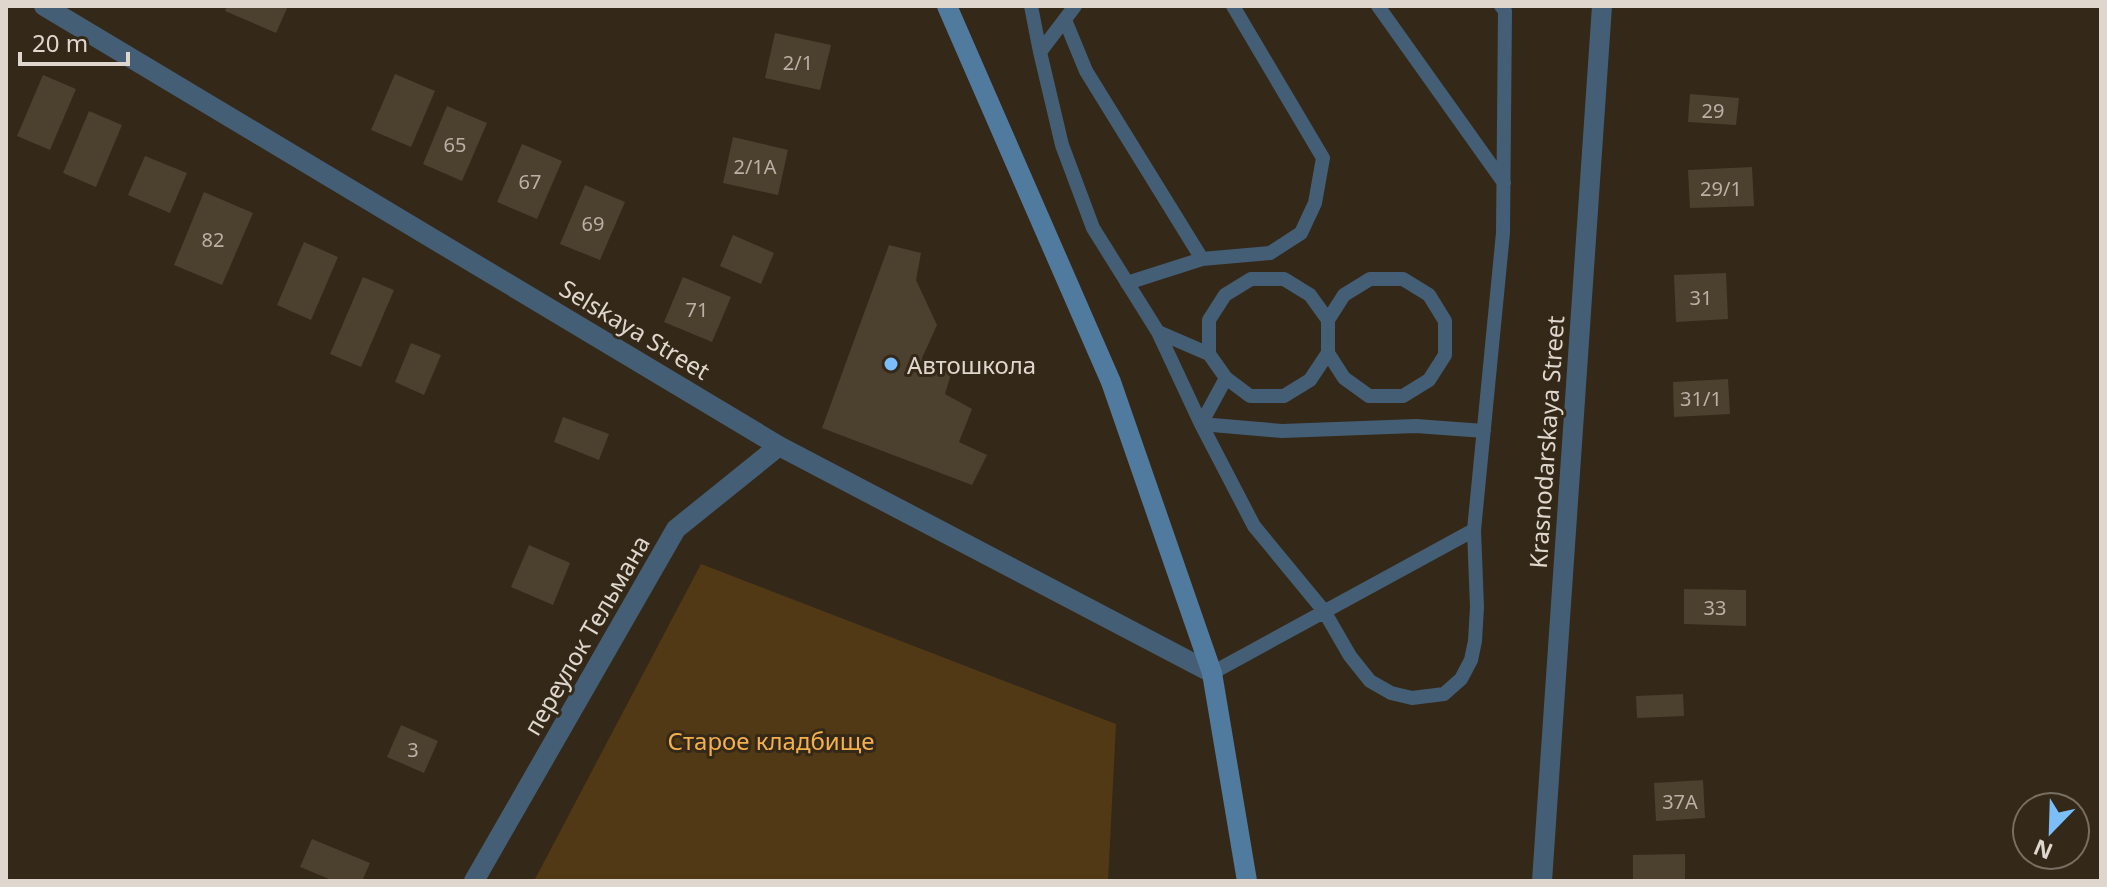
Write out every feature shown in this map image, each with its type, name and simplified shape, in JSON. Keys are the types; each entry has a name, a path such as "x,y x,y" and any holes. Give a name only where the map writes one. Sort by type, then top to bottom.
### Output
{"street":[{"name":"Selskaya Street","path":"44,6 779,446 1212,673"},
{"path":"947,6 1111,382 1212,673 1247,881"},
{"name":"Krasnodarskaya Street","path":"1542,881 1602,6"},
{"name":"переулок Тельмана","path":"474,881 676,529 779,446"}],"lane":[{"path":"1031,6 1062,145 1093,228 1158,332 1254,526 1324,611 1350,656 1370,681 1391,693 1412,698 1444,694 1461,679 1471,660 1475,641 1474,530 1503,233 1505,11 1501,6"},
{"path":"1040,52 1075,6"},
{"path":"1127,283 1202,259 1270,253 1301,233 1315,203 1323,158 1233,6"},
{"path":"1378,6 1504,183"},
{"path":"1065,20 1086,71 1202,259"},
{"path":"1209,354 1209,320 1225,295 1251,279 1284,279 1310,295 1328,320"},
{"path":"1370,279 1403,279 1429,295 1445,321 1445,355 1429,380 1403,396 1369,396 1344,378 1328,353 1328,320 1344,295 1370,279"},
{"path":"1158,332 1209,354 1226,378 1250,396 1284,396 1310,380 1328,353"},
{"path":"1201,424 1226,378"},
{"path":"1201,424 1282,431 1416,426 1484,431"},
{"path":"1212,673 1474,530"}],"green space":[{"name":"Старое кладбище","path":"701,564 1116,724 1108,881 534,881"}],"building":[{"path":"227,6 288,6 276,33 225,11"},
{"path":"775,33 831,45 820,90 765,78"},
{"path":"395,74 435,91 411,147 371,130"},
{"path":"43,75 76,89 50,150 17,136"},
{"path":"1690,94 1739,98 1736,125 1688,122"},
{"path":"447,106 487,123 462,181 423,164"},
{"path":"89,111 122,125 96,187 63,173"},
{"path":"733,137 788,150 778,195 723,183"},
{"path":"522,144 562,161 537,219 497,202"},
{"path":"145,156 187,173 170,213 128,195"},
{"path":"1752,167 1754,206 1690,208 1688,170"},
{"path":"585,185 625,202 600,260 560,244"},
{"path":"204,192 253,213 222,285 174,265"},
{"path":"733,235 774,253 761,284 720,266"},
{"path":"304,242 338,257 311,320 277,305"},
{"name":"Автошкола","path":"889,245 921,253 916,280 937,325 922,358 952,371 945,394 972,409 959,442 987,455 972,485 822,428"},
{"path":"1726,273 1728,319 1676,322 1674,275"},
{"path":"363,277 394,290 361,367 330,354"},
{"path":"683,277 731,297 712,342 664,322"},
{"path":"411,343 441,355 424,395 395,382"},
{"path":"1728,379 1730,414 1674,417 1673,382"},
{"path":"563,417 609,434 599,460 554,442"},
{"path":"529,545 570,563 553,605 511,587"},
{"path":"1684,589 1746,590 1746,626 1684,624"},
{"path":"1683,694 1684,716 1637,718 1636,696"},
{"path":"401,725 438,741 424,773 387,757"},
{"path":"1703,780 1705,818 1656,821 1654,783"},
{"path":"312,839 370,863 362,881 334,881 300,867"},
{"path":"1685,854 1685,881 1633,881 1633,855"}],"place":[{"name":"Автошкола","path":"891,364"}]}
